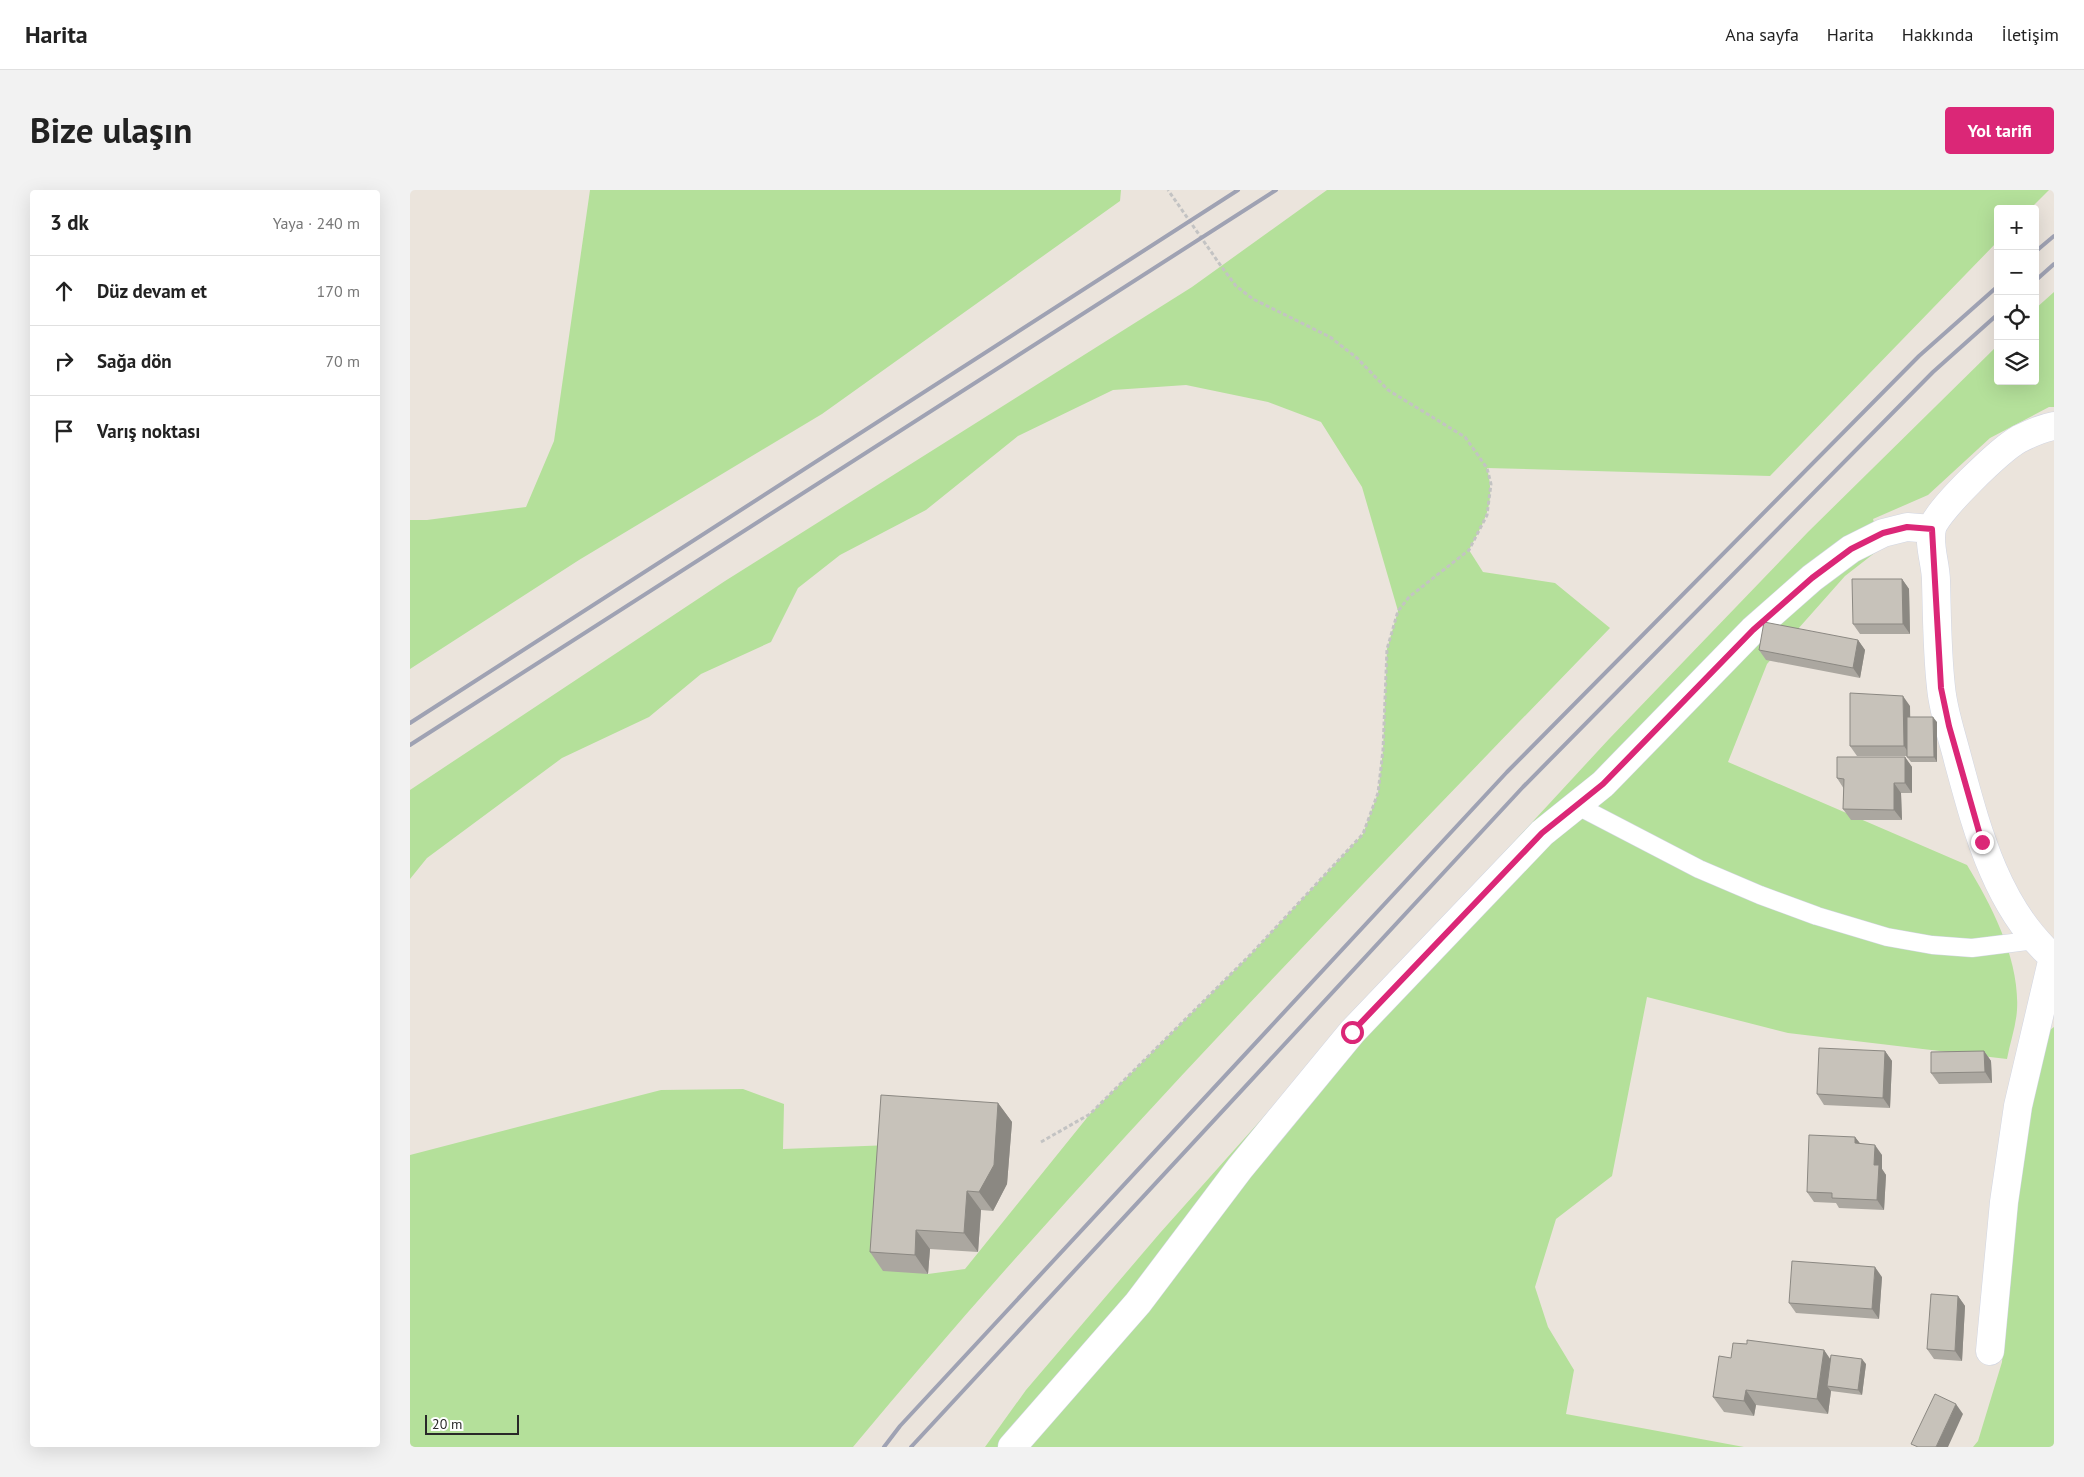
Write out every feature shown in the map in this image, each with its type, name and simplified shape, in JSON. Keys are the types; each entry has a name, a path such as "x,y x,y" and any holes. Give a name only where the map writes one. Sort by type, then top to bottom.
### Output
{"street":[{"path":"1990,1352 2004,1202 2018,1106 2048,952 2022,925 1982,842 1949,726 1941,688 1932,529 1941,512 1992,462 2018,440 2054,426"},
{"path":"1012,1447 1138,1302 1240,1168 1352,1032 1542,833 1603,784 1753,630 1812,578 1851,549 1883,533 1907,527 1932,529"}],"lane":[{"path":"1576,805 1699,869 1760,895 1817,916 1887,937 1932,945 2048,952"}],"path":[{"path":"1041,1142 1090,1114 1250,955 1363,834 1378,793 1383,750 1387,649 1398,611 1409,597 1469,550 1487,515 1491,484 1487,468 1465,437 1388,390 1357,358 1330,337 1253,300 1236,286 1168,190"}],"green space":[{"path":"590,190 1121,190 1120,201 822,414 579,560 410,669 410,520 427,520 526,507 554,441"},
{"path":"1327,190 2049,190 2034,205 1994,205 1994,245 1770,476 1487,468 1490,492 1489,502 1484,520 1469,550 1483,572 1555,583 1610,628 1224,1030 1035,1236 853,1447 410,1447 410,1155 661,1090 743,1089 784,1104 783,1149 892,1145 928,1274 965,1269 1090,1114 1250,955 1363,834 1378,793 1383,750 1387,649 1398,611 1362,487 1321,422 1268,402 1186,385 1113,390 1018,436 926,510 840,555 798,588 771,642 701,674 649,717 562,758 427,858 410,879 410,790 725,581 1192,287"},
{"path":"2054,292 2054,407 2049,407 1990,438 1928,495 1873,519 1881,548 1845,576 1767,664 1728,762 1967,865 1995,916 2014,972 2017,1010 2007,1059 1788,1033 1647,997 1612,1176 1556,1219 1535,1287 1548,1327 1574,1370 1566,1414 1744,1447 985,1447 1026,1390 1160,1233 1377,990 1609,739 1808,532 1994,349 1994,385 2039,385 2039,305"},
{"path":"2054,1027 2054,1447 1973,1447 1978,1441 2002,1362 2023,1141 2047,1032"}],"building":[{"path":"1852,579 1902,579 1903,624 1853,624"},
{"path":"1764,622 1858,640 1853,668 1759,650"},
{"path":"1850,693 1903,696 1904,746 1850,746"},
{"path":"1907,717 1933,717 1934,757 1907,757"},
{"path":"1837,757 1905,757 1905,783 1894,783 1894,810 1843,809 1844,779 1837,778"},
{"path":"1819,1048 1885,1051 1883,1098 1817,1094"},
{"path":"1984,1051 1985,1072 1931,1073 1931,1052"},
{"path":"881,1095 998,1103 994,1165 979,1192 967,1191 964,1233 916,1230 915,1255 870,1252"},
{"path":"1809,1135 1855,1137 1855,1143 1875,1145 1874,1165 1879,1165 1877,1200 1832,1198 1832,1193 1807,1192"},
{"path":"1792,1261 1875,1267 1872,1309 1789,1303"},
{"path":"1931,1294 1958,1296 1955,1351 1927,1349"},
{"path":"1747,1340 1824,1350 1817,1399 1746,1390 1744,1401 1713,1397 1719,1356 1731,1358 1733,1343 1747,1344"},
{"path":"1831,1355 1862,1359 1858,1390 1827,1386"},
{"path":"1935,1394 1956,1404 1936,1447 1918,1447 1911,1444"}],"railway":[{"path":"410,723 1238,190"},
{"path":"410,745 1276,190"},
{"path":"2037,250 2054,236"},
{"path":"2039,277 2054,264"},
{"path":"884,1447 900,1426 1507,772 1919,356 1994,290"},
{"path":"911,1447 1523,787 1933,372 1994,318"}],"route":[{"path":"1352,1032 1542,833 1603,784 1753,630 1812,578 1851,549 1883,533 1907,527 1932,529 1941,688 1949,726 1982,842"}]}
